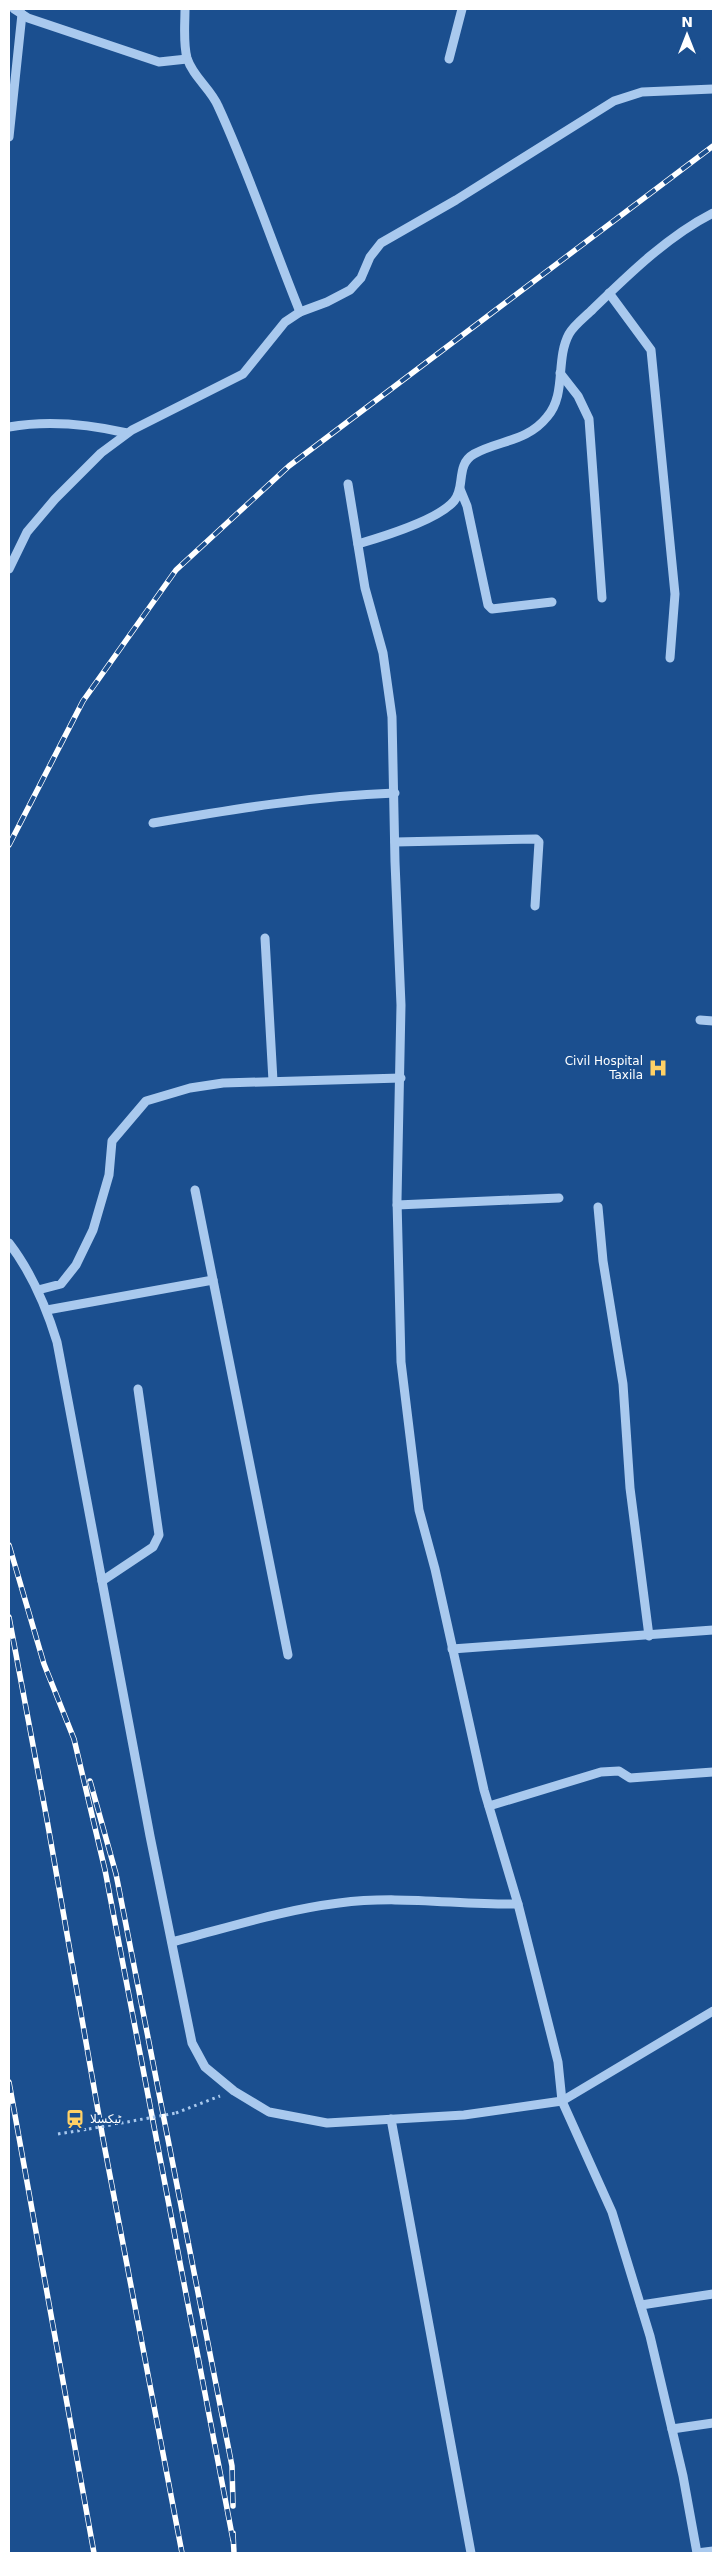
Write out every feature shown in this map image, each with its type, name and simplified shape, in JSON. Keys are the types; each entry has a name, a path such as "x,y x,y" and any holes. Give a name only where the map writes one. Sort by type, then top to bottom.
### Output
{"street":[{"path":"184,9 187,58 195,74 217,103 252,184 266,229 300,312"},
{"path":"449,59 462,9"},
{"path":"9,137 18,12 94,41 159,62 187,58"},
{"path":"9,569 27,532 54,499 101,453 127,433 243,374 272,335 285,322 300,312 327,302 350,290 361,278 370,257 381,243 456,200 614,101 642,92 713,89"},
{"path":"552,602 492,609 488,605 467,506 460,489 460,473 467,460 474,454 522,437 548,416 558,396 561,352 570,332 610,293 681,232 713,213"},
{"path":"610,293 651,350 675,594 670,658"},
{"path":"560,373 578,396 589,419 602,598"},
{"path":"9,427 31,423 92,425 127,433"},
{"path":"348,484 365,588 383,653 392,716 394,842 401,1005 397,1205 401,1362 418,1500 489,1806 518,1904 558,2062 562,2101 612,2212 641,2305 672,2429 697,2553 713,2551"},
{"path":"358,544 391,534 440,512 454,501 460,489"},
{"path":"154,823 266,804 351,794 394,793"},
{"path":"394,842 536,839 538,842 535,906"},
{"path":"265,938 273,1081"},
{"path":"700,1020 713,1021"},
{"path":"38,1290 61,1284 76,1265 96,1220 109,1175 112,1141 146,1101 190,1088 223,1083 401,1078"},
{"path":"195,1190 248,1464 288,1655"},
{"path":"397,1205 559,1198"},
{"path":"598,1207 603,1261 623,1384 630,1488 649,1636"},
{"path":"9,1243 23,1262 38,1290 47,1310 57,1342 192,2043 205,2067 234,2091 269,2112 288,2116 327,2122 464,2115 562,2101 713,2011"},
{"path":"47,1310 213,1280"},
{"path":"102,1582 153,1547 159,1535 138,1389"},
{"path":"452,1649 713,1630"},
{"path":"489,1806 601,1772 619,1771 630,1778 713,1772"},
{"path":"172,1942 268,1916 339,1903 434,1900 490,1905 518,1904"},
{"path":"391,2119 471,2553"},
{"path":"641,2305 713,2294"},
{"path":"672,2429 713,2422"}],"path":[{"path":"58,2134 176,2113 234,2091"}],"railway":[{"path":"9,845 83,701 176,570 289,466 713,146"},
{"path":"9,1545 44,1664 74,1739 105,1870 233,2540"},
{"path":"9,1617 103,2139 182,2553"},
{"path":"90,1781 116,1874 232,2466 233,2506"},
{"path":"9,2082 94,2553"},
{"path":"233,2533 234,2553"}],"place":[{"name":"Civil Hospital Taxila","path":"658,1068"},
{"name":"ٹیکسلا","path":"75,2119"}]}
